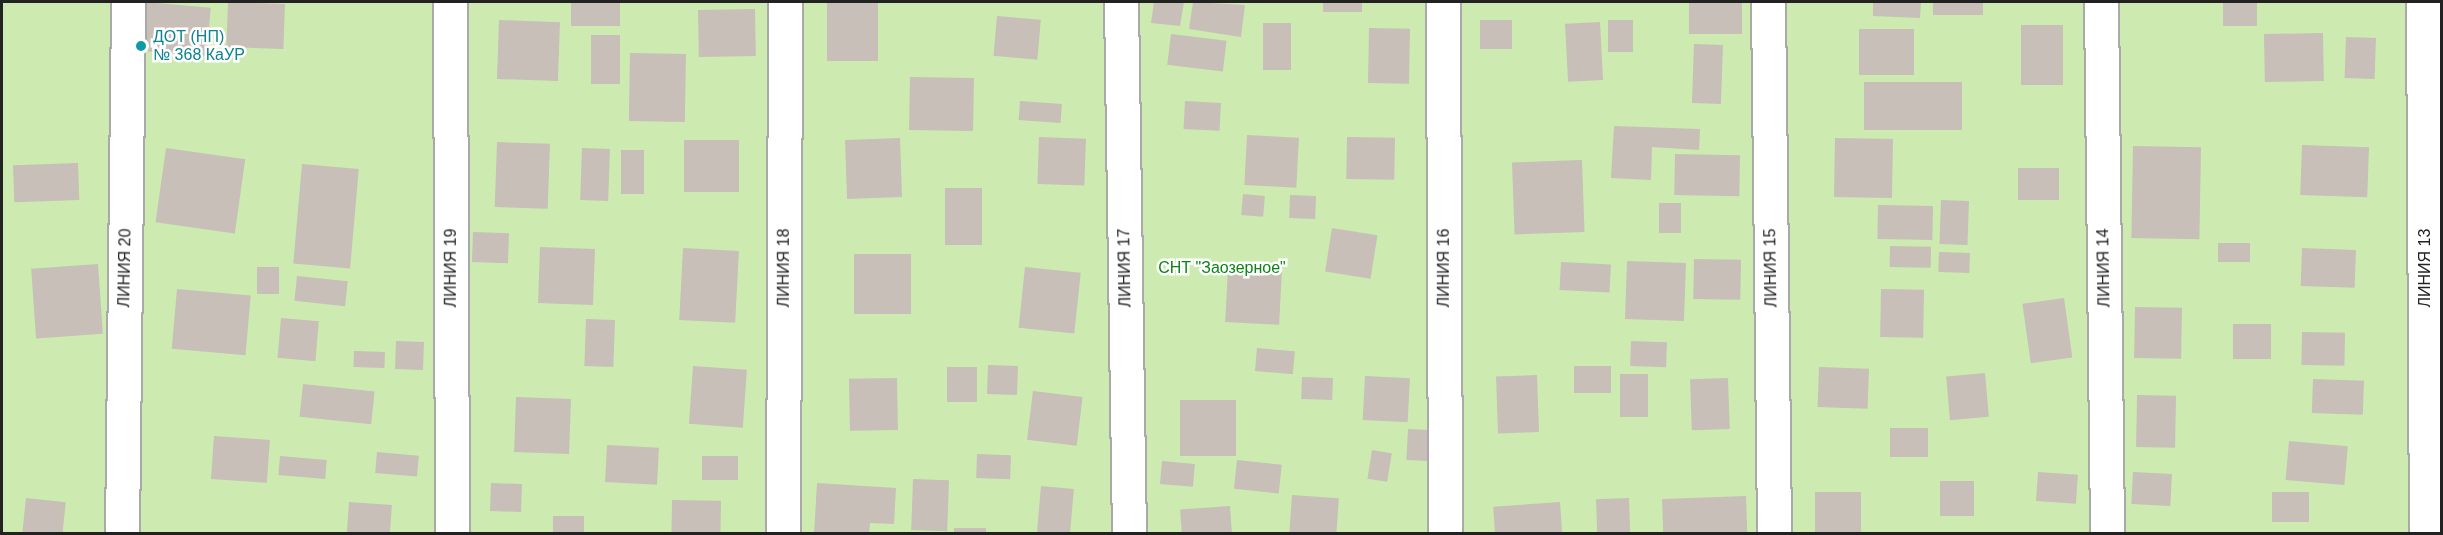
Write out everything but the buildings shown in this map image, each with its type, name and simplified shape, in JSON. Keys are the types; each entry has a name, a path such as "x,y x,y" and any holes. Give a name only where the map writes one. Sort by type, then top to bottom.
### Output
{"street":[{"name":"ЛИНИЯ 20","path":"122,534 128,2"},
{"name":"ЛИНИЯ 19","path":"450,2 452,534"},
{"name":"ЛИНИЯ 18","path":"783,534 785,2"},
{"name":"ЛИНИЯ 17","path":"1121,2 1129,534"},
{"name":"ЛИНИЯ 16","path":"1443,2 1445,534"},
{"name":"ЛИНИЯ 15","path":"1768,2 1774,534"},
{"name":"ЛИНИЯ 14","path":"2101,2 2107,534"},
{"name":"ЛИНИЯ 13","path":"2423,2 2426,534"}],"green space":[{"name":"СНТ \"Заозерное\"","path":"2,2 2441,2 2441,533 2,533"}],"place":[{"name":"ДОТ (НП) № 368 КаУР","path":"141,46"}]}
